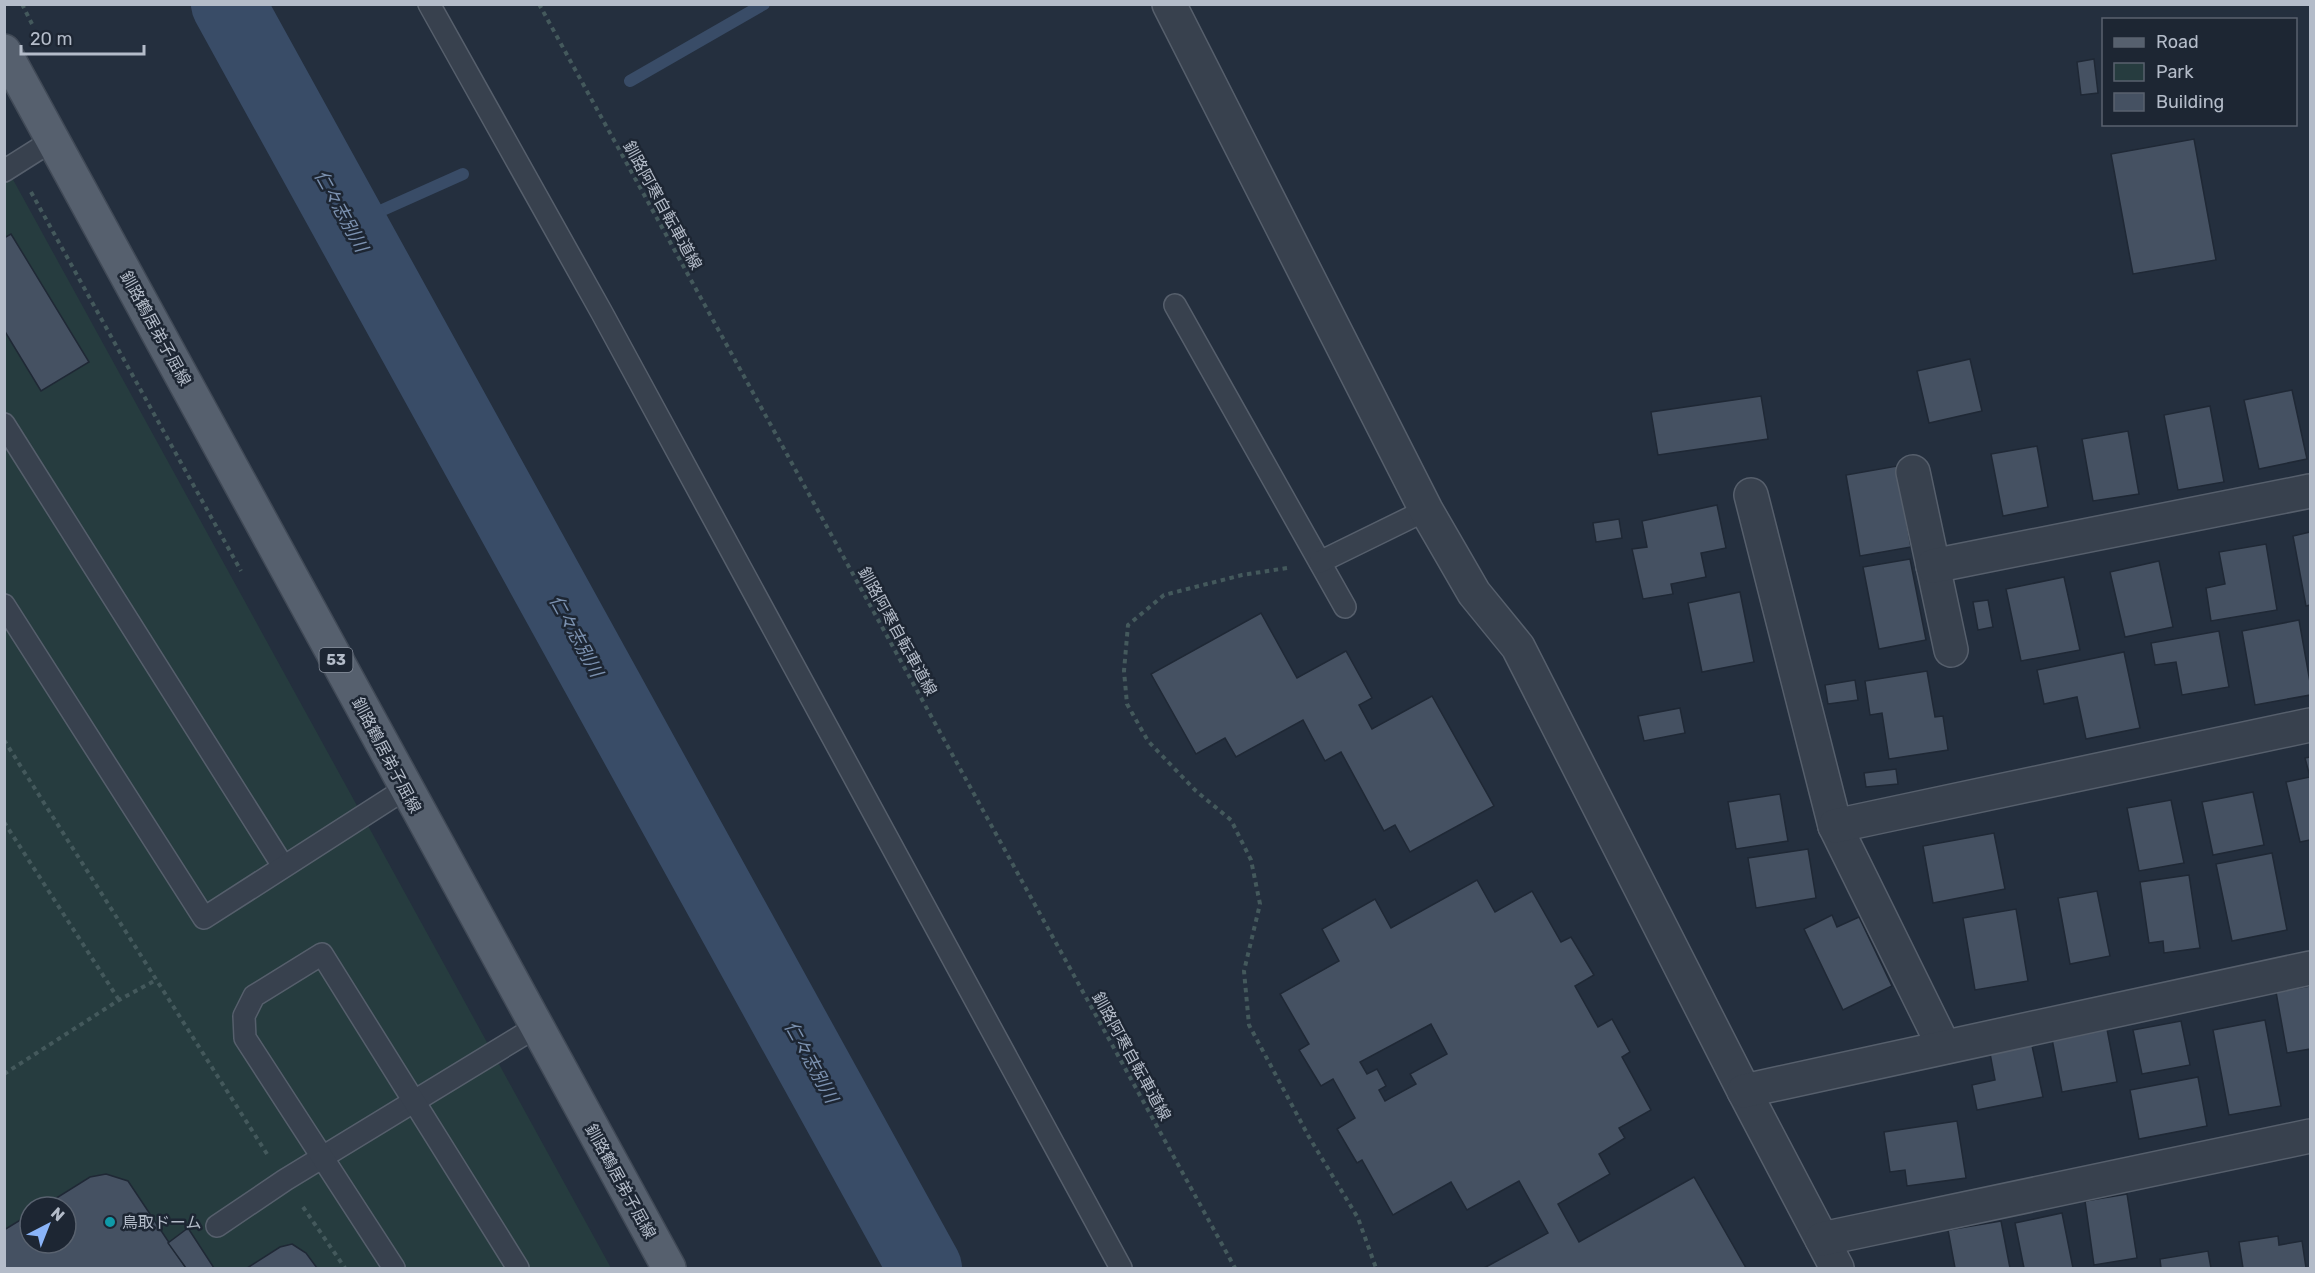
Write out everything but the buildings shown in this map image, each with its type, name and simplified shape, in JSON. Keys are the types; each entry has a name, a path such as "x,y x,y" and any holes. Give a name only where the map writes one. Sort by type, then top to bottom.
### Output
{"main road":[{"name":"釧路鶴居弟子屈線","path":"4,51 247,492 405,789 669,1269"}],"street":[{"path":"1169,4 1426,510 1474,593 1518,647 1837,1269"},
{"path":"1913,472 1951,650"},
{"path":"1933,566 2310,491"},
{"path":"1751,495 1835,826 1944,1047"},
{"path":"1835,826 2310,725"},
{"path":"1744,1091 2310,968"},
{"path":"1822,1239 2310,1136"}],"lane":[{"path":"429,4 602,313 1121,1269"},
{"path":"4,171 53,140"},
{"path":"1175,304 1345,607"},
{"path":"4,424 283,867"},
{"path":"1320,562 1426,510"},
{"path":"4,605 204,918 405,789"},
{"path":"394,1269 245,1038 244,1016 254,996 321,954 518,1269"},
{"path":"217,1226 285,1180 536,1027"}],"path":[{"name":"釧路阿寒自転車道線","path":"539,4 1235,1269"},
{"path":"1320,562 1242,575 1164,595 1128,625 1124,671 1127,704 1148,741 1196,791 1231,819 1251,860 1260,904 1244,971 1249,1024 1309,1137 1358,1218 1376,1269"},
{"path":"4,740 156,980 345,1269"},
{"path":"4,822 119,1000"},
{"path":"4,1074 119,1000 156,980"}],"green space":[{"path":"5,165 611,1268 5,1268"}],"waterway":[{"name":"仁々志別川","path":"228,4 925,1268"},
{"path":"630,81 764,4"},
{"path":"349,225 463,174"}],"place":[{"name":"鳥取ドーム","path":"110,1222"}]}
